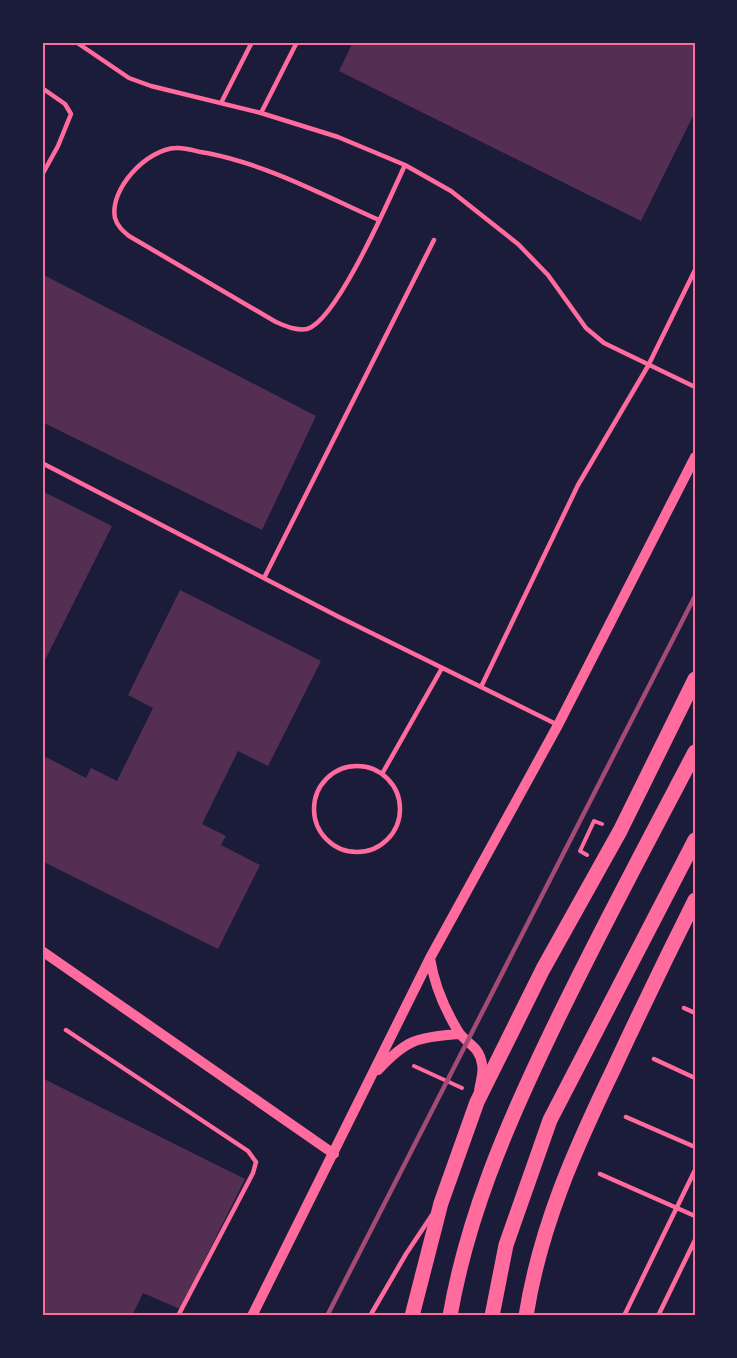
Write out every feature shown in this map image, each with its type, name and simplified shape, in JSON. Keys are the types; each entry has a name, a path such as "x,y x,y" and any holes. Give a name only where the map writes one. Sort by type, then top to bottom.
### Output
{"main road":[{"path":"412,1316 441,1203 473,1097 620,831 695,679"},
{"path":"450,1316 468,1234 483,1188 515,1108 584,963 695,752"},
{"path":"492,1316 506,1245 550,1120 621,988 695,840"},
{"path":"526,1316 534,1270 545,1230 573,1153 695,900"}],"street":[{"path":"252,1316 430,958 558,724 695,457"},
{"path":"42,951 334,1154"},
{"path":"430,958 434,984 459,1034 475,1045 483,1065 473,1097"},
{"path":"370,1078 400,1047 410,1042 459,1034"}],"lane":[{"path":"76,42 129,78 151,86 261,113 338,137 405,165 451,191 518,244 548,275 586,328 604,343 695,387"},
{"path":"222,102 252,42"},
{"path":"261,113 297,42"},
{"path":"42,88 65,104 71,114 42,175"},
{"path":"378,220 273,171 229,158 176,148 158,151 146,157 131,173 115,206 115,219 120,228 129,236 276,322 297,329 307,329 319,321 353,273 405,165"},
{"path":"264,578 434,240"},
{"path":"481,687 578,485 648,366 695,270"},
{"path":"42,463 264,578 558,724"},
{"path":"381,774 442,668"},
{"path":"356,766 381,774 397,795 398,822 392,834 370,850 357,852 332,844 316,823 314,810 322,784 343,768 356,766"},
{"path":"684,1008 695,1013"},
{"path":"66,1030 248,1151 256,1162 253,1173 178,1316"},
{"path":"654,1059 695,1078"},
{"path":"627,1117 695,1147"},
{"path":"624,1316 695,1170"},
{"path":"600,1174 695,1216"},
{"path":"370,1316 406,1254 441,1203"},
{"path":"658,1316 695,1240"}],"path":[{"path":"580,851 594,821"},
{"path":"414,1066 473,1097"}],"building":[{"path":"353,42 695,42 695,112 641,221 339,71"},
{"path":"42,274 316,416 262,530 42,422"},
{"path":"42,491 112,526 42,666"},
{"path":"180,590 321,661 268,766 238,751 202,824 226,836 221,845 260,865 218,949 42,861 42,765 46,757 86,778 91,768 117,781 153,708 128,695"},
{"path":"42,1078 245,1179 180,1309 143,1293 132,1316 42,1316"}],"railway":[{"path":"327,1316 695,596"}]}
